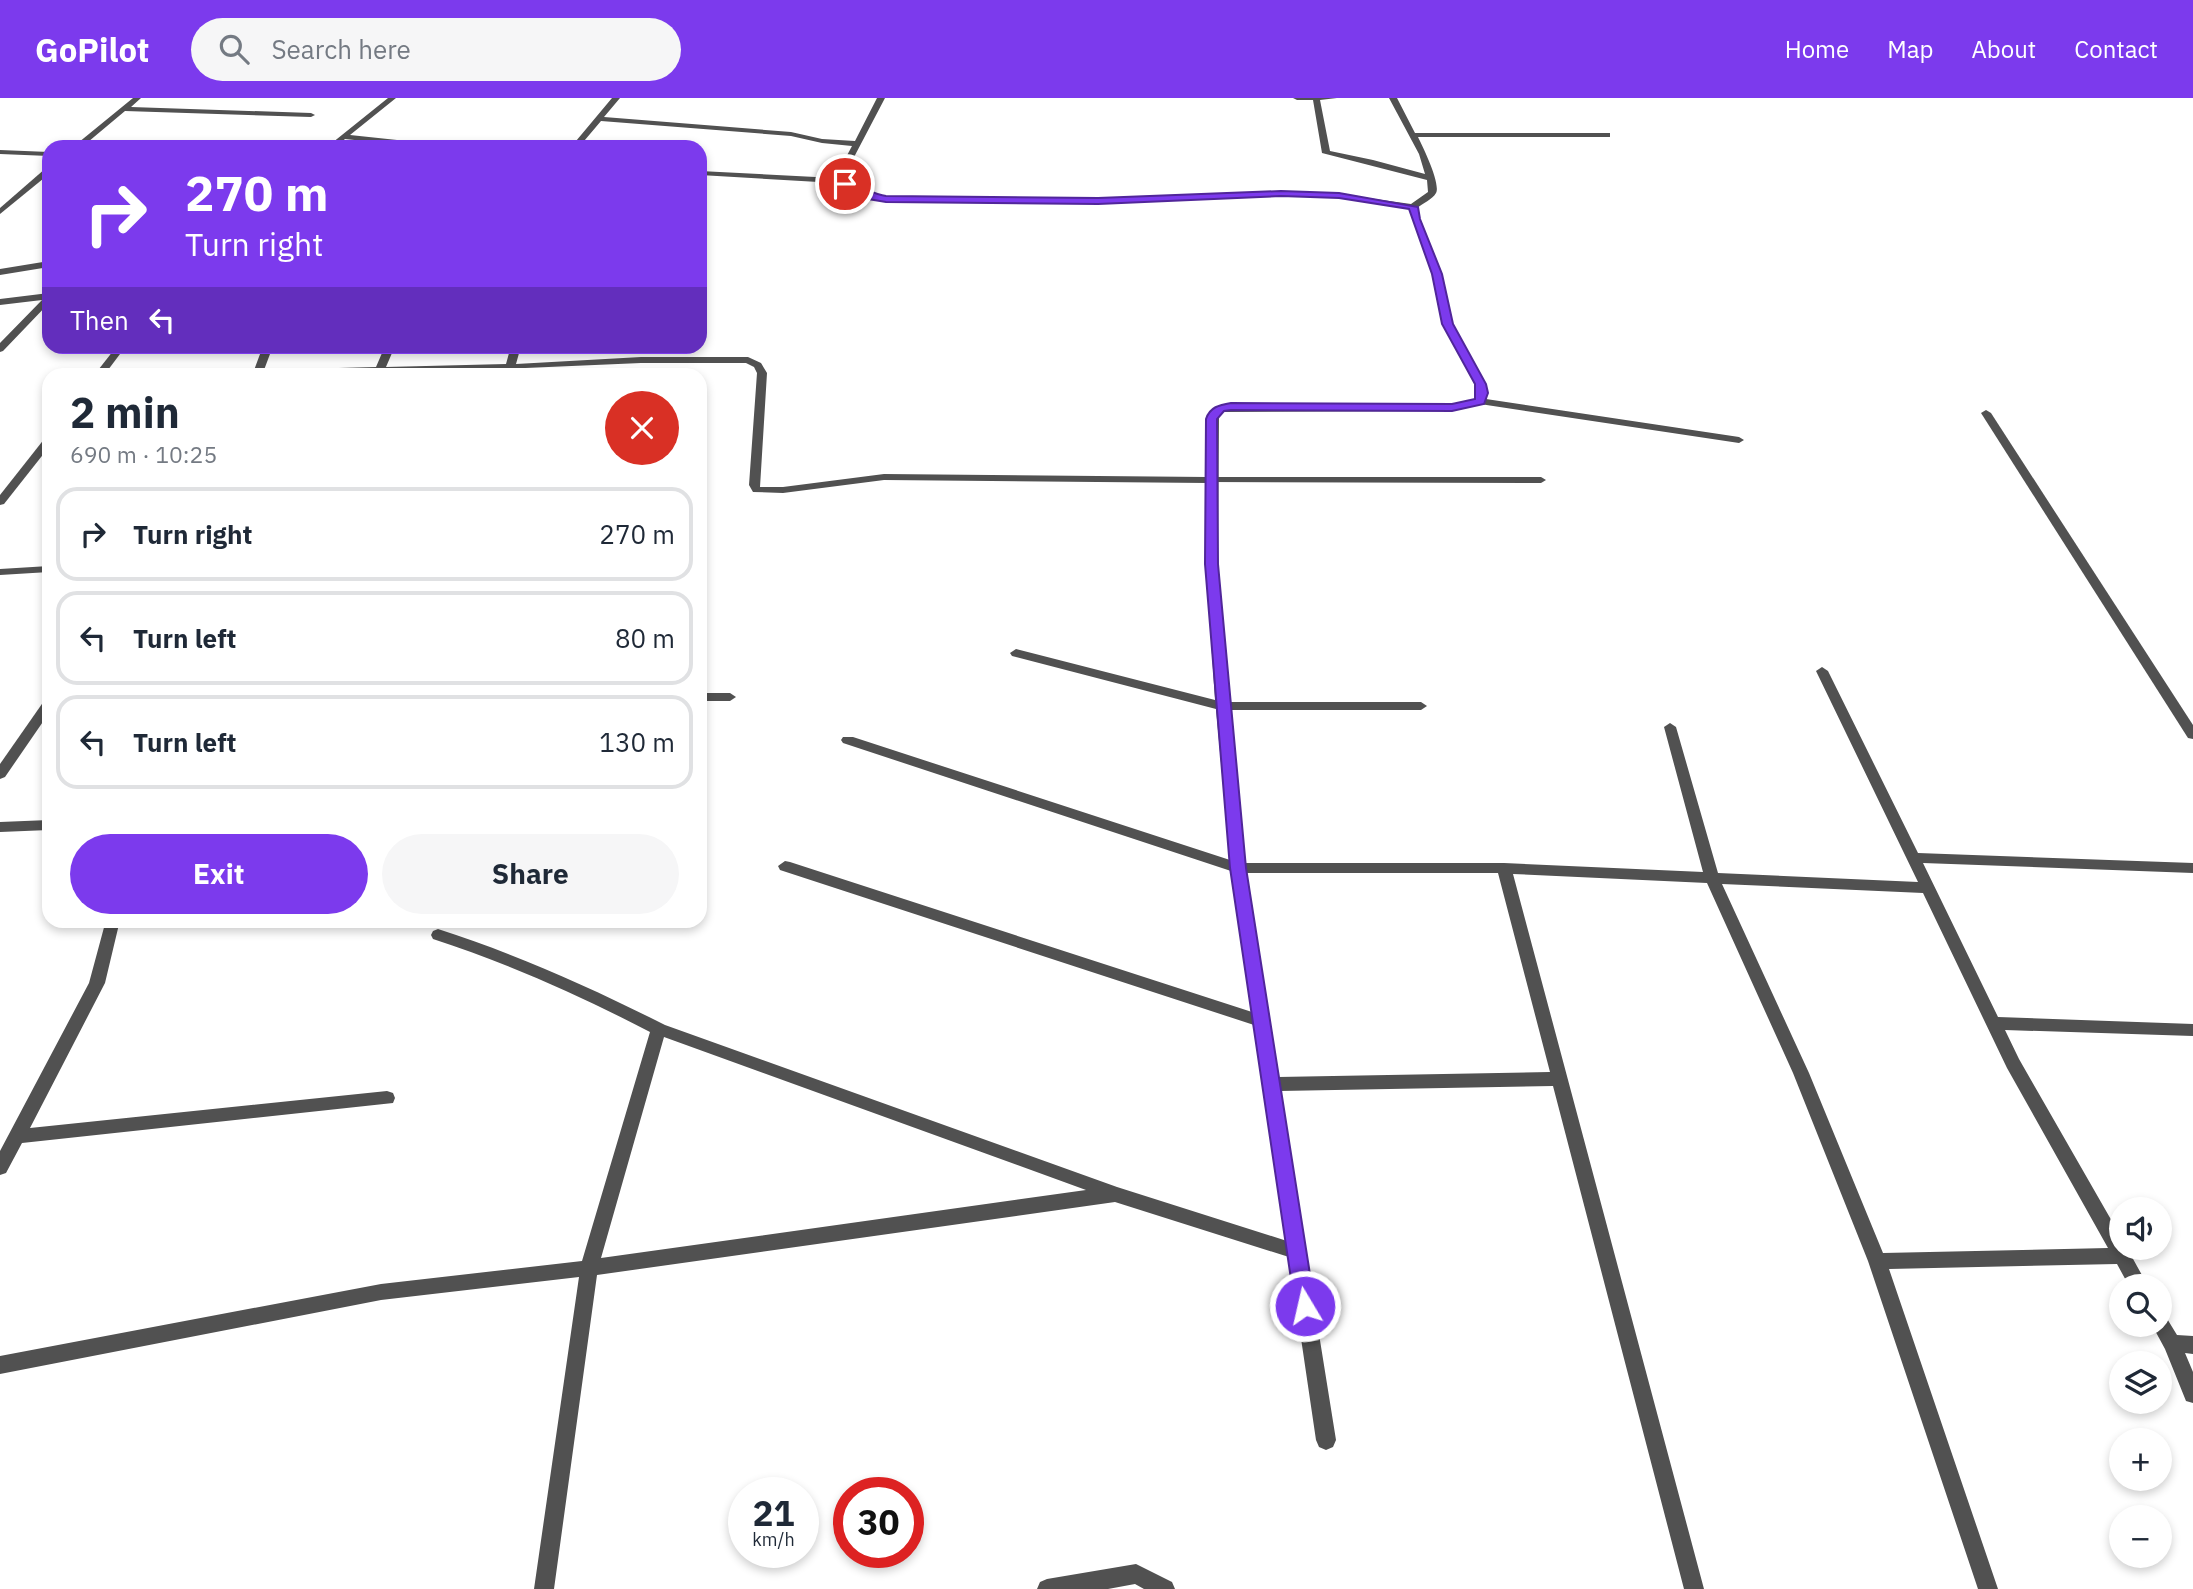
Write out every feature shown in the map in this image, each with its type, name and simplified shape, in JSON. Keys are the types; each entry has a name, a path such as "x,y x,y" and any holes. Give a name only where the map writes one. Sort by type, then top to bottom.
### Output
{"street":[{"path":"86,140 137,98"},
{"path":"340,140 392,98"},
{"path":"582,140 616,98"},
{"path":"838,181 881,98"},
{"path":"1297,98 1333,98"},
{"path":"1316,98 1325,151 1430,178"},
{"path":"707,173 838,181 871,197 886,199 1098,201 1281,194 1339,196 1413,207 1432,193 1430,178 1423,154 1393,98"},
{"path":"125,109 312,115"},
{"path":"601,119 792,134 821,141 858,144"},
{"path":"1414,135 1607,135"},
{"path":"344,137 374,140"},
{"path":"0,152 42,154"},
{"path":"0,212 42,176"},
{"path":"1413,207 1415,219 1437,274 1448,324 1480,384 1480,401"},
{"path":"0,272 42,265"},
{"path":"0,302 42,298"},
{"path":"0,349 42,304"},
{"path":"105,368 116,354"},
{"path":"510,367 514,354"},
{"path":"641,360 642,354"},
{"path":"484,368 641,360 748,359 758,365 762,373 754,485 757,490 783,490 884,477 1541,480"},
{"path":"1326,1440 1238,868 1222,706 1212,564 1214,413 1221,409 1452,408 1480,401 1740,440"},
{"path":"1986,413 2193,735"},
{"path":"0,502 42,449"},
{"path":"0,572 42,569"},
{"path":"1016,653 1222,706 1421,706"},
{"path":"1822,671 2013,1063 2109,1233"},
{"path":"707,697 730,697"},
{"path":"0,774 42,714"},
{"path":"1670,727 1712,878 1801,1073 1877,1261 1988,1589"},
{"path":"848,740 1238,868 1504,868 1928,888"},
{"path":"0,827 42,825"},
{"path":"1913,858 2193,868"},
{"path":"785,866 1261,1021"},
{"path":"1504,868 1694,1589"},
{"path":"0,1168 97,983 111,928"},
{"path":"439,935 479,948 622,1010 659,1029 1115,1194 1297,1252"},
{"path":"1994,1023 2193,1030"},
{"path":"544,1589 589,1268 659,1029"},
{"path":"1271,1084 1560,1079"},
{"path":"17,1136 387,1098"},
{"path":"0,1365 381,1292 589,1268 1115,1194"},
{"path":"1877,1261 2109,1256"},
{"path":"2168,1337 2193,1394"},
{"path":"2172,1344 2193,1345"},
{"path":"1046,1589 1136,1574 1165,1589"}],"route":[{"path":"845,184 871,197 886,199 1098,201 1281,194 1353,197 1413,207 1415,219 1437,274 1448,324 1480,384 1480,401 1452,408 1231,407 1214,413 1212,419 1212,564 1222,706 1238,868 1305,1306"}]}
